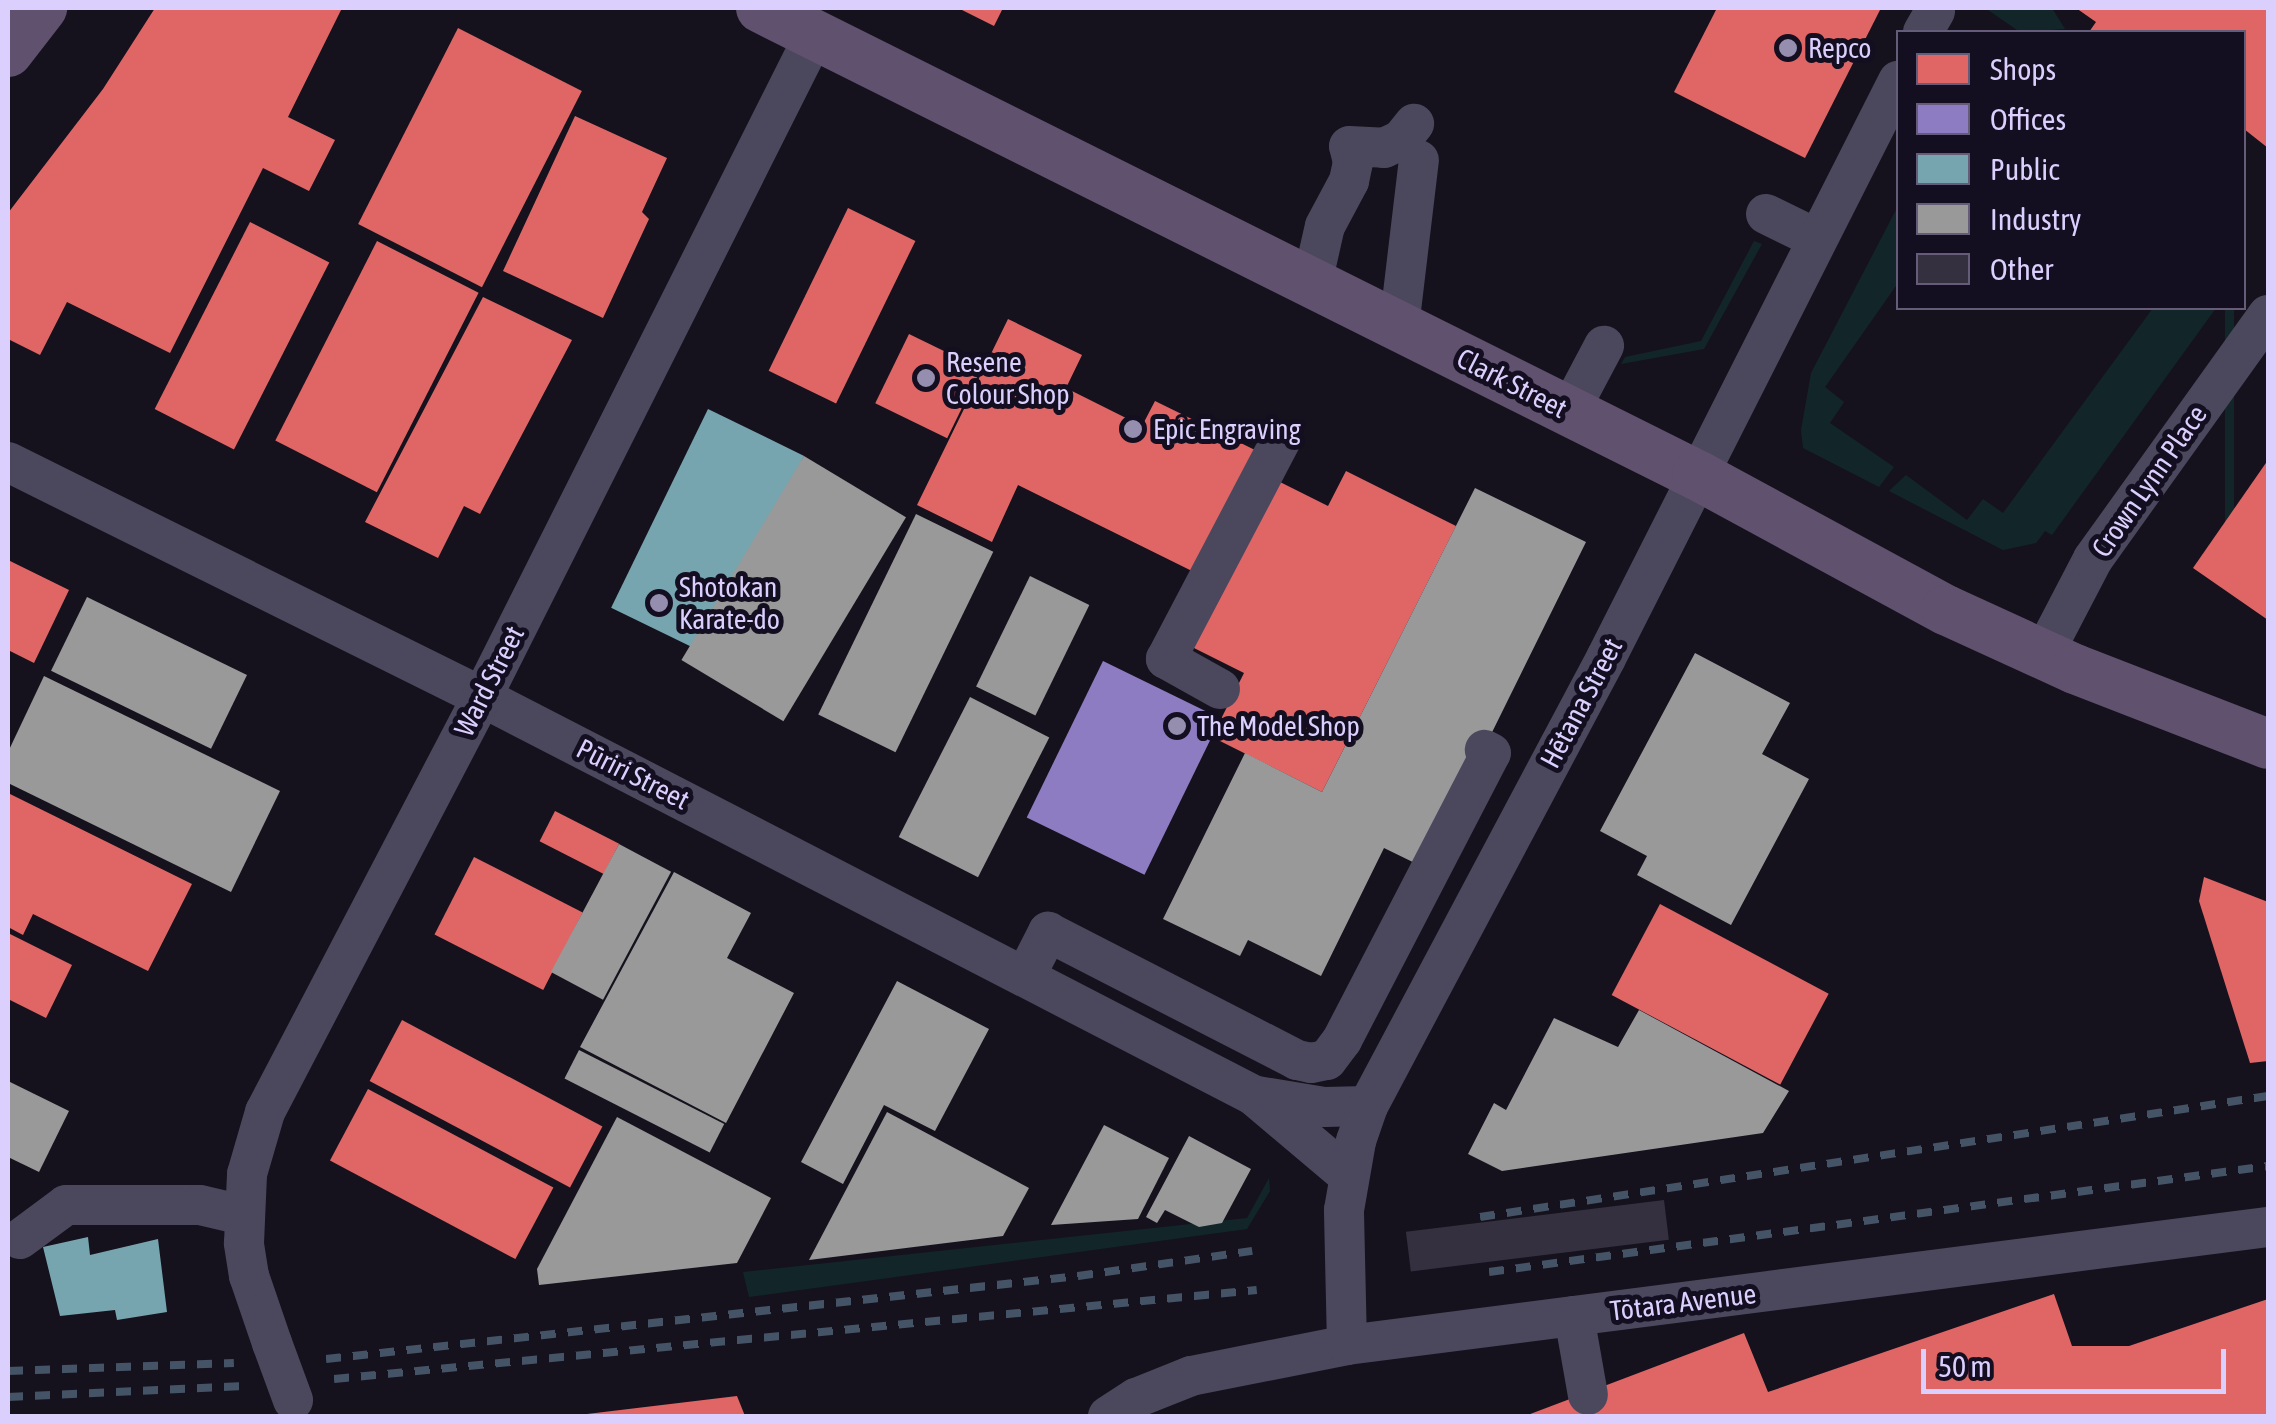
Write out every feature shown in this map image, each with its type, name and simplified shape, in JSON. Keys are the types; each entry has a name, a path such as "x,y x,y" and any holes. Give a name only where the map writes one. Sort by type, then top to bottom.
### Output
{"main road":[{"path":"8,52 42,8"},
{"name":"Clark Street","path":"761,8 1697,476 1946,610 2043,655 2268,744"}],"street":[{"name":"Ward Street","path":"297,1408 249,1276 243,1215 247,1174 265,1112 482,696 814,34"},
{"name":"Hētana Street","path":"1347,1346 1344,1210 1368,1106 1606,658 1896,85"},
{"path":"1312,283 1325,226 1348,181 1353,162 1350,146 1384,148 1401,140 1416,142 1399,327"},
{"path":"1766,214 1818,239"},
{"name":"Crown Lynn Place","path":"2043,655 2093,559 2268,315"},
{"path":"1570,412 1604,346"},
{"path":"1220,689 1166,659 1280,440"},
{"name":"Pūriri Street","path":"8,462 482,696 1254,1096 1349,1176"},
{"path":"1026,978 1048,932 1298,1060 1327,1060 1342,1040 1491,753 1485,750"},
{"name":"Pūriri Street","path":"1254,1096 1324,1107 1368,1106"},
{"path":"20,1239 66,1204 200,1205 243,1215"},
{"name":"Tōtara Avenue","path":"1108,1416 1136,1398 1191,1376 1347,1346 2268,1227"},
{"path":"1574,1316 1588,1395"}],"green space":[{"path":"1985,8 2052,8 2065,29 2050,30 2017,30"},
{"path":"1896,210 1896,286 1825,387 1844,402 1830,423 1894,467 1879,487 1803,448 1801,430 1811,373"},
{"path":"1754,241 1762,244 1704,349 1621,364 1625,357 1701,341"},
{"path":"2152,310 2215,310 2052,535 2045,531 2036,543 2003,550 1889,491 1906,475 1967,520 1983,499 2003,513"},
{"path":"2225,310 2234,310 2234,589 2225,589"},
{"path":"1269,1178 1270,1191 1247,1229 749,1297 743,1272 1247,1218"}],"building: Shops":[{"path":"155,8 342,8 288,117 335,140 309,191 263,168 170,353 67,302 40,355 8,339 8,213 103,89"},
{"path":"958,8 1003,8 994,26"},
{"path":"1717,8 1881,8 1805,158 1674,92"},
{"path":"2076,8 2268,8 2268,148 2246,131 2246,30 2090,30 2096,22"},
{"path":"458,28 582,91 482,287 358,224"},
{"path":"575,116 667,158 642,212 649,219 603,318 503,271"},
{"path":"848,208 915,241 836,404 769,371"},
{"path":"250,222 329,262 234,450 155,409"},
{"path":"377,241 479,293 377,492 275,441"},
{"path":"483,297 572,340 480,514 464,506 438,558 365,522"},
{"path":"1008,319 1082,355 1066,388 1142,426 1155,401 1257,451 1196,573 1018,485 992,542 917,505"},
{"path":"909,334 981,369 947,438 875,403"},
{"path":"2268,460 2268,620 2193,568"},
{"path":"1346,471 1456,526 1322,792 1212,737 1244,673 1186,644 1270,477 1328,506"},
{"path":"8,560 69,590 34,663 8,650"},
{"path":"8,793 192,884 148,971 33,914 23,935 8,927"},
{"path":"555,811 619,844 604,874 540,841"},
{"path":"474,857 583,912 543,990 435,935"},
{"path":"2204,877 2268,902 2268,1061 2250,1063 2199,901"},
{"path":"1660,904 1829,994 1780,1085 1612,995"},
{"path":"8,933 72,965 46,1018 8,999"},
{"path":"402,1020 602,1127 570,1187 370,1081"},
{"path":"368,1089 553,1188 515,1259 330,1161"},
{"path":"2054,1294 2072,1346 2129,1346 2268,1299 2268,1416 1525,1416 1744,1333 1768,1392"},
{"path":"737,1396 745,1416 587,1416 587,1414"}],"building: Offices":[{"path":"1103,661 1221,718 1144,875 1027,817"}],"building: Public":[{"path":"708,409 804,456 707,655 611,608"},
{"path":"88,1237 90,1255 158,1239 167,1312 117,1320 115,1310 60,1316 43,1247"}],"building: Industry":[{"path":"804,456 906,517 783,721 681,660"},
{"path":"1475,488 1586,542 1425,868 1384,848 1321,976 1248,940 1240,956 1163,919 1245,753 1322,792"},
{"path":"916,514 993,552 896,752 818,714"},
{"path":"1030,576 1089,605 1035,715 976,687"},
{"path":"87,597 247,675 211,749 51,671"},
{"path":"1695,653 1790,703 1762,754 1809,779 1731,925 1637,875 1647,856 1600,831"},
{"path":"44,676 280,791 231,892 8,783 8,752"},
{"path":"970,697 1049,737 978,877 899,837"},
{"path":"619,844 671,872 603,1000 551,972"},
{"path":"674,872 751,913 727,958 794,993 726,1123 580,1047"},
{"path":"897,981 989,1029 935,1131 884,1105 843,1184 801,1162"},
{"path":"1639,1010 1789,1091 1763,1133 1502,1171 1468,1154 1494,1103 1506,1110 1554,1018 1618,1047"},
{"path":"579,1050 724,1124 710,1153 564,1079"},
{"path":"8,1081 69,1111 39,1172 8,1157"},
{"path":"887,1112 1029,1188 1003,1236 809,1260"},
{"path":"617,1117 771,1198 737,1263 539,1285 537,1269"},
{"path":"1104,1125 1169,1158 1138,1219 1051,1225"},
{"path":"1189,1136 1251,1169 1222,1223 1199,1227 1165,1210 1157,1223 1146,1217"}],"building: Other":[{"path":"1664,1200 1669,1240 1411,1271 1406,1232"}],"railway":[{"path":"1480,1217 2268,1096"},
{"path":"1489,1272 2268,1166"},
{"path":"326,1359 1078,1276 1252,1251"},
{"path":"334,1379 1257,1290"},
{"path":"8,1371 234,1363"},
{"path":"8,1397 244,1386"}],"place":[{"name":"Repco","path":"1788,48"},
{"name":"Resene Colour Shop","path":"926,378"},
{"name":"Epic Engraving","path":"1133,429"},
{"name":"Shotokan Karate-do","path":"659,603"},
{"name":"The Model Shop","path":"1177,726"}]}
